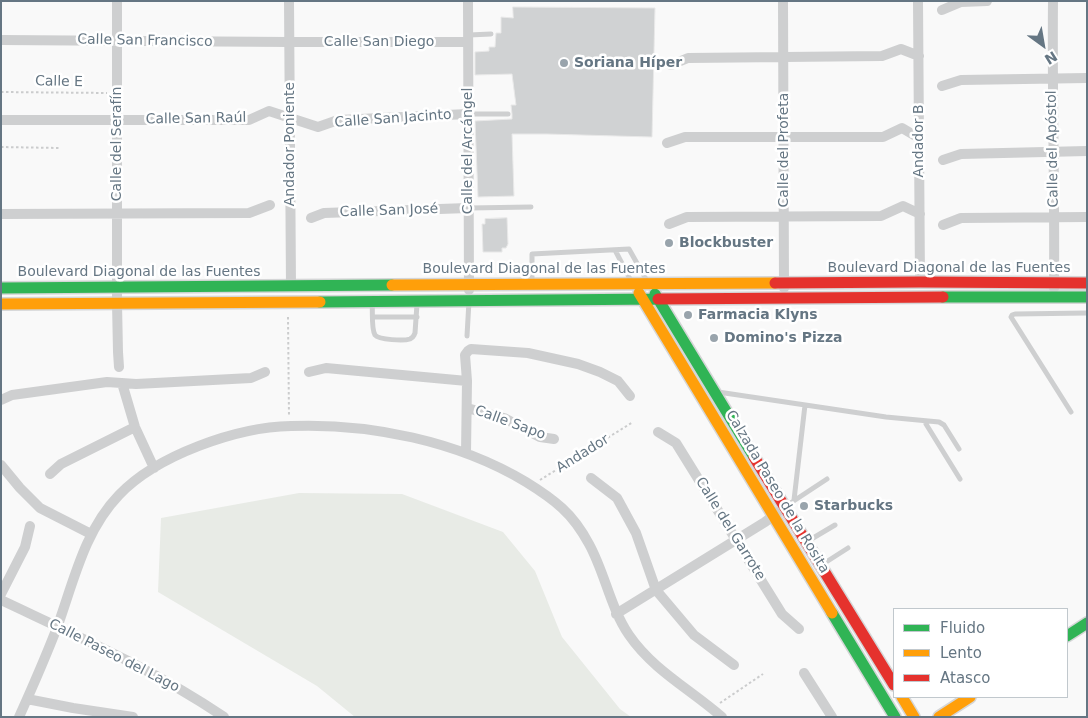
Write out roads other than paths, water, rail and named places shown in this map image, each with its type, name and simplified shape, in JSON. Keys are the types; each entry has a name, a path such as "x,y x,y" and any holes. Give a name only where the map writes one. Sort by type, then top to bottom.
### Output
{"main road":[{"name":"Boulevard Diagonal de las Fuentes","path":"1,288 920,282 1087,283"},
{"name":"Calzada Paseo de la Rosita","path":"633,284 895,717"},
{"name":"Calzada Paseo de la Rosita","path":"649,284 893,683"},
{"name":"Boulevard Diagonal de las Fuentes","path":"1,304 1087,297"},
{"path":"1068,635 1087,623"},
{"path":"903,698 914,717"},
{"path":"939,717 968,698"}],"street":[{"name":"Calle del Serafín","path":"117,1 117,303 119,367"},
{"name":"Andador Poniente","path":"289,1 291,286"},
{"name":"Calle del Arcángel","path":"468,1 469,301"},
{"name":"Calle del Profeta","path":"783,1 784,298"},
{"name":"Andador B","path":"918,1 920,282"},
{"path":"942,10 960,2 987,1"},
{"name":"Calle del Apóstol","path":"1053,1 1054,297"},
{"name":"Calle San Diego","path":"290,42 468,38"},
{"name":"Calle San Francisco","path":"1,40 290,42"},
{"path":"671,65 688,58 882,56 901,49 919,56"},
{"path":"942,86 961,80 1087,78"},
{"name":"Calle San Raúl","path":"1,120 249,120 269,111 290,118"},
{"name":"Calle San Jacinto","path":"290,118 318,127 338,120 468,114"},
{"path":"667,143 685,136 883,137 902,128 919,138"},
{"path":"942,160 961,154 1087,151"},
{"path":"1,214 249,213 270,204"},
{"path":"668,224 687,217 881,216 903,206 920,214"},
{"name":"Calle San José","path":"311,218 324,213 468,208"},
{"path":"943,225 961,218 1087,217"},
{"path":"466,453 467,381 465,355 471,349 528,353 578,364 618,381 630,396"},
{"path":"309,372 326,368 467,381"},
{"path":"1,400 22,393 107,382 146,384 251,378 265,372"},
{"path":"122,383 134,427 154,468"},
{"name":"Calle Sapo","path":"467,408 504,418 540,437 554,439"},
{"path":"19,717 57,627 91,534 101,517 119,495 154,468 197,447 230,436 261,429 289,426 325,426 385,433 466,453 505,470 544,493 564,510 589,543 616,614 643,654 660,670 722,717"},
{"path":"50,474 61,464 134,427"},
{"name":"Calle del Garrote","path":"658,432 676,443 782,614 799,629"},
{"path":"1,465 40,508 91,534"},
{"path":"591,478 617,498 636,533 656,590 694,635 734,665"},
{"path":"616,614 736,540 784,507"},
{"path":"1,594 25,548 30,526"},
{"name":"Calle Paseo del Lago","path":"1,600 148,671 196,698 224,717"},
{"path":"804,673 832,717"},
{"path":"27,699 133,717"}],"lane":[{"path":"468,38 491,34"},
{"path":"468,114 508,114"},
{"path":"468,208 530,207"},
{"path":"532,284 532,254 628,249 649,284"},
{"path":"615,250 633,284"},
{"path":"372,301 374,332 377,337 381,339 406,340 414,337 416,333 418,301"},
{"path":"467,336 469,301"},
{"path":"1071,412 1011,317 1015,314 1087,313"},
{"path":"373,317 416,317"},
{"path":"715,392 886,417 939,422 944,425 959,449"},
{"path":"794,500 806,405"},
{"path":"926,424 960,479"},
{"path":"784,507 827,479"},
{"path":"806,542 834,525"},
{"path":"820,566 848,548"}],"place":[{"name":"Soriana Híper","path":"564,63"},
{"name":"Blockbuster","path":"669,243"},
{"name":"Farmacia Klyns","path":"688,315"},
{"name":"Domino's Pizza","path":"714,338"},
{"name":"Starbucks","path":"804,506"}]}
